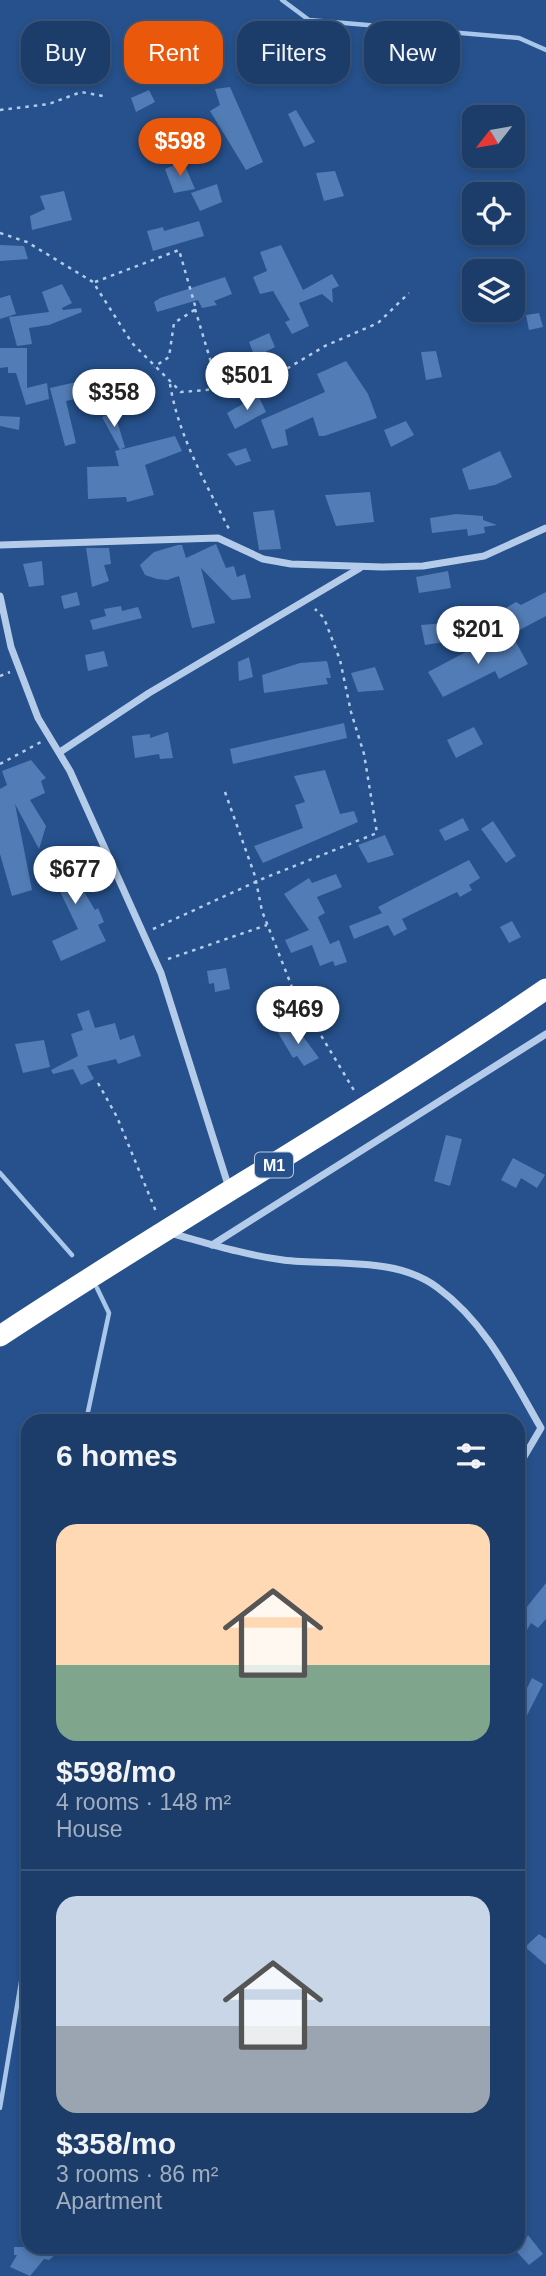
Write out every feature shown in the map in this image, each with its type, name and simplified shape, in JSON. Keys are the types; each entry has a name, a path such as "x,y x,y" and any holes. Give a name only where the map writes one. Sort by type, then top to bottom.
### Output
{"highway":[{"name":"M1","path":"0,1336 546,989"}],"street":[{"path":"0,545 218,538 263,559 290,564 423,566 484,556 546,528"},
{"path":"60,752 149,693 361,567"},
{"path":"0,596 11,647 38,718 60,752 156,963 230,1192"},
{"path":"212,1245 546,1034"},
{"path":"166,1231 212,1245 281,1260 401,1270 437,1286 472,1319 506,1366 541,1428"},
{"path":"525,1455 546,1419"}],"path":[{"path":"0,110 49,104 81,92 103,96"},
{"path":"0,233 27,242 93,282 132,343 181,392 219,389 278,374 325,345 378,323 409,293"},
{"path":"95,282 179,250 219,389"},
{"path":"154,367 169,357 174,323 195,309"},
{"path":"169,382 173,403 204,480 237,545"},
{"path":"142,932 377,834 364,754 351,712 340,660 324,618 309,601"},
{"path":"0,764 51,738"},
{"path":"225,792 255,876 267,925 292,987 361,1102"},
{"path":"156,963 267,925"},
{"path":"98,1083 166,1231"}],"building":[{"path":"230,87 263,162 246,170 210,111 220,105 215,89"},
{"path":"149,90 155,102 136,112 131,98"},
{"path":"296,110 315,142 304,147 288,114"},
{"path":"160,138 168,160 156,164 145,152 147,143"},
{"path":"183,161 195,189 174,193 165,169"},
{"path":"335,171 344,196 324,201 316,173"},
{"path":"217,184 222,202 200,211 191,193"},
{"path":"64,191 72,220 32,230 30,216 45,209 40,196"},
{"path":"199,221 204,236 153,251 147,231 163,227 164,231"},
{"path":"0,245 24,246 28,259 0,261"},
{"path":"281,245 303,290 332,274 339,286 332,289 333,303 322,294 299,303 309,326 292,334 285,322 290,320 273,291 260,294 253,277 267,271 260,252"},
{"path":"225,277 232,294 214,301 217,305 202,308 198,300 157,312 154,302 160,298"},
{"path":"62,284 72,303 62,308 63,310 81,308 82,312 49,325 29,328 32,344 17,346 9,317 49,312 42,292"},
{"path":"10,295 16,314 0,319 0,298"},
{"path":"539,313 543,327 529,330 526,315"},
{"path":"269,333 275,347 255,357 249,342"},
{"path":"0,348 27,348 27,388 47,383 49,399 26,405 16,373 8,373 8,367 0,368"},
{"path":"436,351 442,377 426,380 421,352"},
{"path":"346,361 368,394 377,418 319,436 313,417 285,430 288,445 272,449 261,420 325,392 317,374"},
{"path":"94,378 97,394 66,401 76,443 65,446 50,388"},
{"path":"258,395 266,412 235,429 227,413"},
{"path":"114,411 125,447 120,450 102,417"},
{"path":"0,416 20,417 19,430 0,426"},
{"path":"406,421 414,435 391,447 384,430"},
{"path":"175,436 182,451 145,465 154,495 127,502 126,497 88,499 87,467 119,466 115,451"},
{"path":"246,448 251,461 236,466 227,454"},
{"path":"500,451 512,477 495,485 469,490 462,469"},
{"path":"370,492 374,522 336,526 325,495"},
{"path":"274,510 281,549 259,550 253,512"},
{"path":"456,514 483,516 483,520 497,525 484,527 485,533 468,536 467,529 432,533 430,518"},
{"path":"216,544 226,568 234,566 237,577 245,574 251,598 232,600 201,568 215,623 192,628 179,576 167,580 157,579 145,575 140,565 154,552 178,545 182,545 186,558"},
{"path":"86,548 109,548 111,564 104,565 109,581 92,587"},
{"path":"42,561 44,585 29,587 23,564"},
{"path":"448,571 451,588 419,593 416,577"},
{"path":"77,592 80,605 64,609 61,596"},
{"path":"546,592 546,616 514,633 501,611 516,602 521,605"},
{"path":"121,606 122,611 138,607 142,618 93,630 90,620 106,616 104,609"},
{"path":"445,623 450,641 425,645 421,625"},
{"path":"512,635 528,664 499,679 495,671 443,697 428,672 479,645 483,651"},
{"path":"104,651 108,666 88,671 85,655"},
{"path":"249,657 253,677 239,681 238,662"},
{"path":"327,661 331,678 326,678 328,684 264,693 262,675 300,663"},
{"path":"375,667 384,690 358,692 351,673"},
{"path":"344,723 347,738 233,764 230,749"},
{"path":"474,727 483,744 456,758 447,740"},
{"path":"168,732 173,758 160,759 159,754 135,758 132,736 150,734 150,738"},
{"path":"31,760 46,778 41,781 45,793 30,800 46,826 39,849 15,804 32,890 12,896 0,854 0,789 7,785 2,771"},
{"path":"325,770 340,814 354,811 358,822 263,863 254,846 303,828 295,805 305,802 294,776"},
{"path":"463,818 469,830 445,841 439,830"},
{"path":"493,821 516,856 506,863 481,829"},
{"path":"385,835 394,855 368,863 358,845"},
{"path":"78,846 85,862 71,870 95,910 98,908 104,922 98,925 106,941 61,961 52,941 78,929 45,860"},
{"path":"469,860 480,878 469,885 472,890 460,897 457,892 402,919 407,929 394,936 388,925 354,939 349,926 382,913 378,907"},
{"path":"336,874 342,887 317,897 325,913 318,917 330,944 339,940 347,962 335,966 333,961 320,966 312,945 291,953 285,940 309,930 284,894 309,878 312,883"},
{"path":"512,921 521,937 509,943 500,927"},
{"path":"226,968 230,989 215,992 214,983 209,984 207,971"},
{"path":"89,1010 95,1028 115,1023 120,1040 134,1035 141,1056 118,1064 116,1059 87,1066 94,1079 81,1085 73,1069 53,1074 51,1070 78,1056 71,1034 83,1030 77,1014"},
{"path":"296,1027 319,1058 304,1066 297,1056 293,1058 277,1031"},
{"path":"44,1040 50,1067 23,1073 15,1044"},
{"path":"446,1135 462,1139 450,1186 434,1181"},
{"path":"513,1158 545,1175 537,1188 521,1178 516,1188 501,1180"},
{"path":"546,1583 546,1619 538,1628 531,1623 525,1633 525,1609"},
{"path":"532,1678 543,1684 525,1719 525,1692"},
{"path":"539,1934 546,1939 546,1965 525,1947"},
{"path":"528,2235 543,2254 529,2265 519,2254 525,2254 525,2240"},
{"path":"14,2247 21,2247 21,2254 56,2254 49,2260 44,2259 30,2276 10,2267 17,2255 14,2255"}],"waterway":[{"path":"282,0 309,20 519,38 546,50"},
{"path":"0,1173 72,1255"},
{"path":"87,1414 109,1313 97,1288"},
{"path":"0,2108 21,1982"}]}
